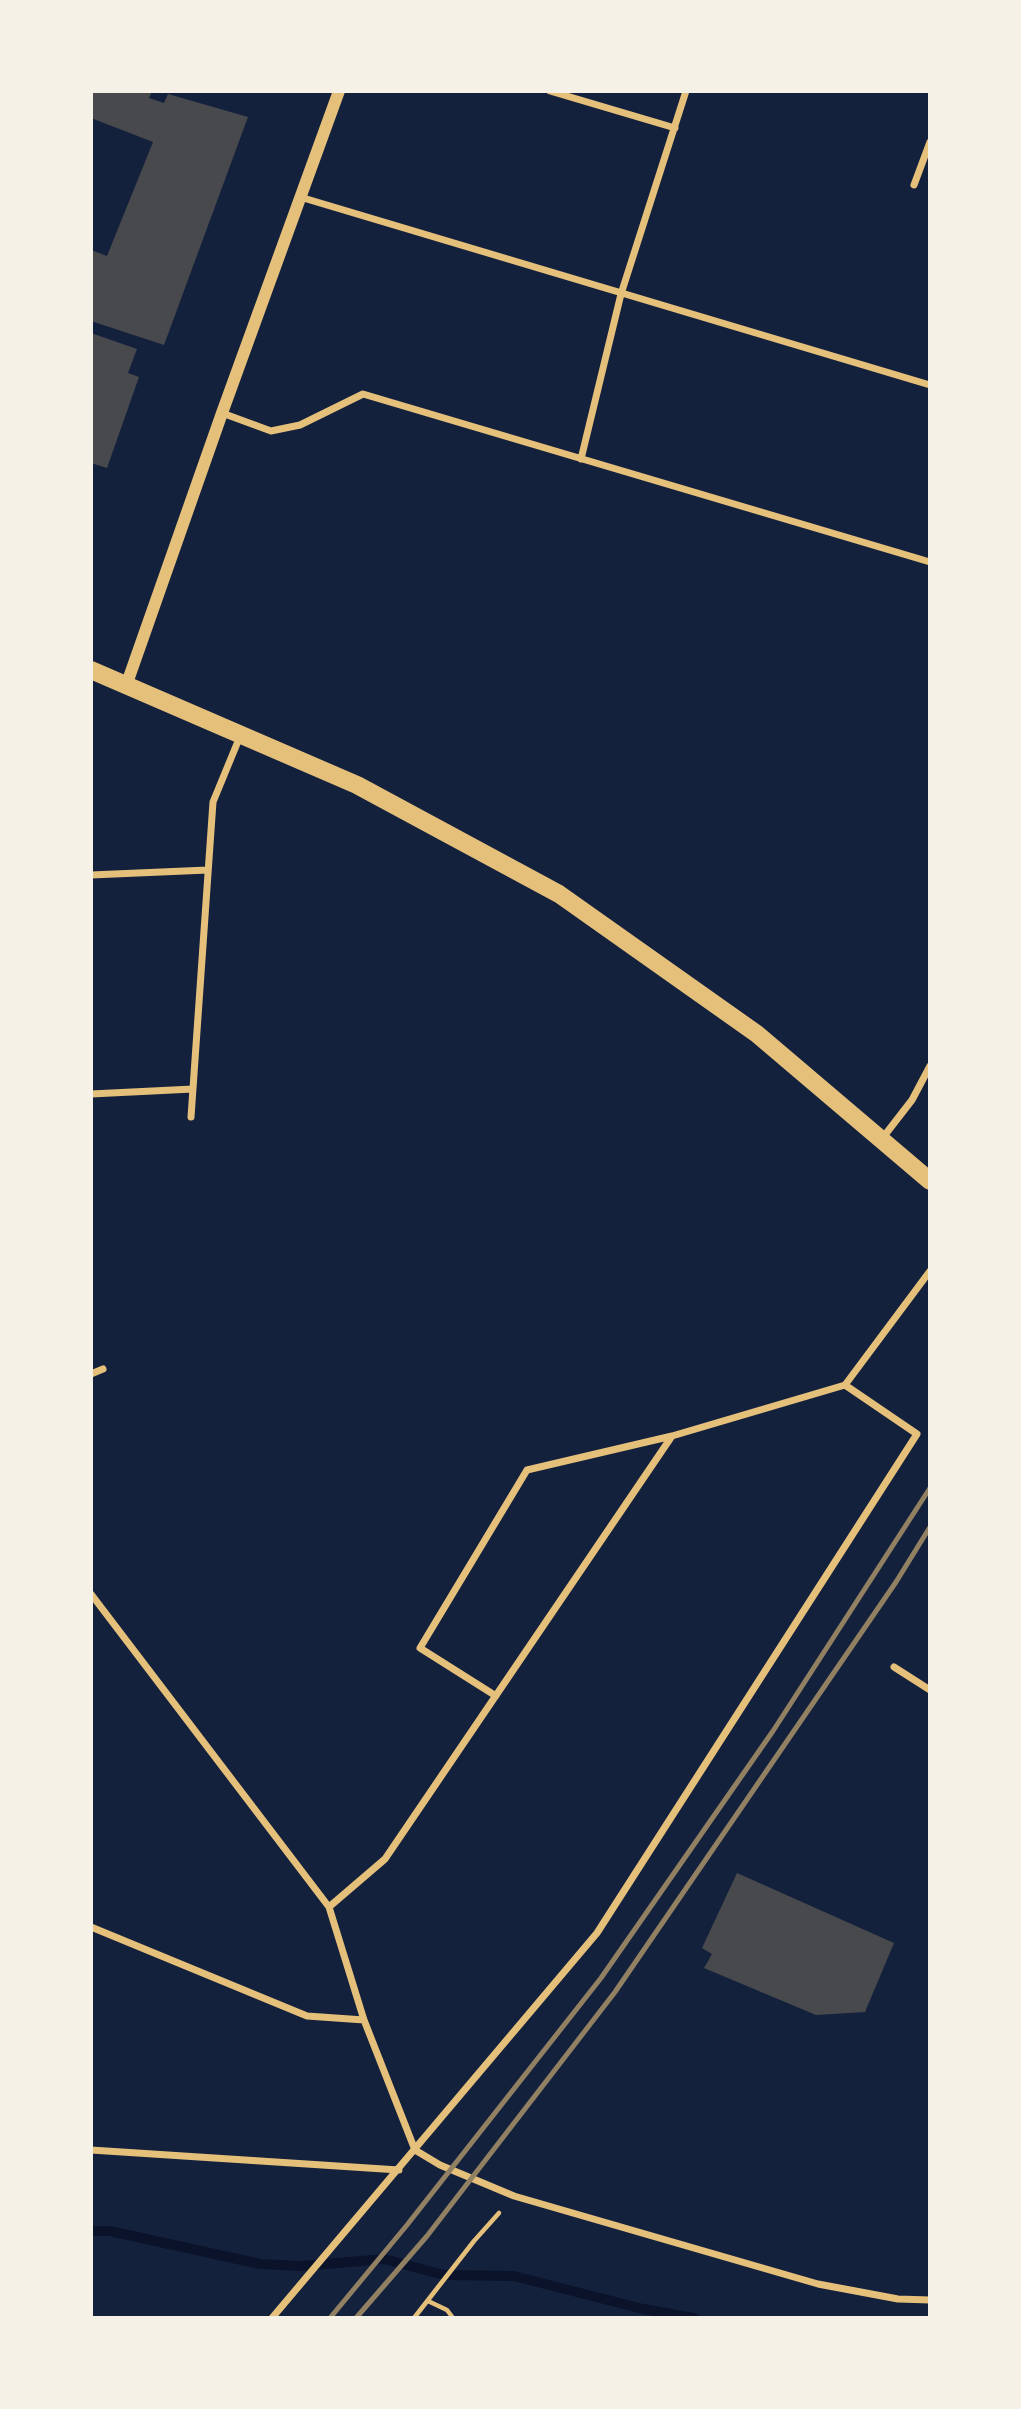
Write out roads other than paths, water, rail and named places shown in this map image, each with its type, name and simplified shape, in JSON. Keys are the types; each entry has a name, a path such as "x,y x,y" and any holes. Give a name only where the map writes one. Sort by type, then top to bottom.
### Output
{"main road":[{"path":"91,670 357,785 559,894 757,1034 930,1181"}],"street":[{"path":"126,686 340,91"},
{"path":"550,91 675,128"},
{"path":"581,459 621,294 686,91"},
{"path":"914,185 930,142"},
{"path":"300,197 930,385"},
{"path":"222,413 271,431 300,425 363,394 930,562"},
{"path":"191,1117 214,802 242,734"},
{"path":"91,875 208,870"},
{"path":"881,1140 912,1100 930,1066"},
{"path":"91,1094 193,1089"},
{"path":"496,1696 420,1648 527,1470 672,1436 845,1385 930,1271"},
{"path":"91,1374 103,1369"},
{"path":"272,2318 597,1933 917,1434 845,1385"},
{"path":"329,1907 385,1859 672,1436"},
{"path":"91,1594 329,1907 363,2020 415,2150 440,2165 500,2192 818,2284 898,2299 930,2300"},
{"path":"894,1667 930,1689"},
{"path":"91,1927 307,2016 363,2020"},
{"path":"91,2150 399,2170"}],"waterway":[{"path":"91,2231 110,2231 260,2264 301,2266 384,2259 444,2275 514,2276 643,2309 694,2318"}],"railway":[{"path":"330,2318 407,2225 601,1978 773,1731 930,1488"},
{"path":"356,2318 427,2236 615,1992 896,1582 930,1527"}]}
